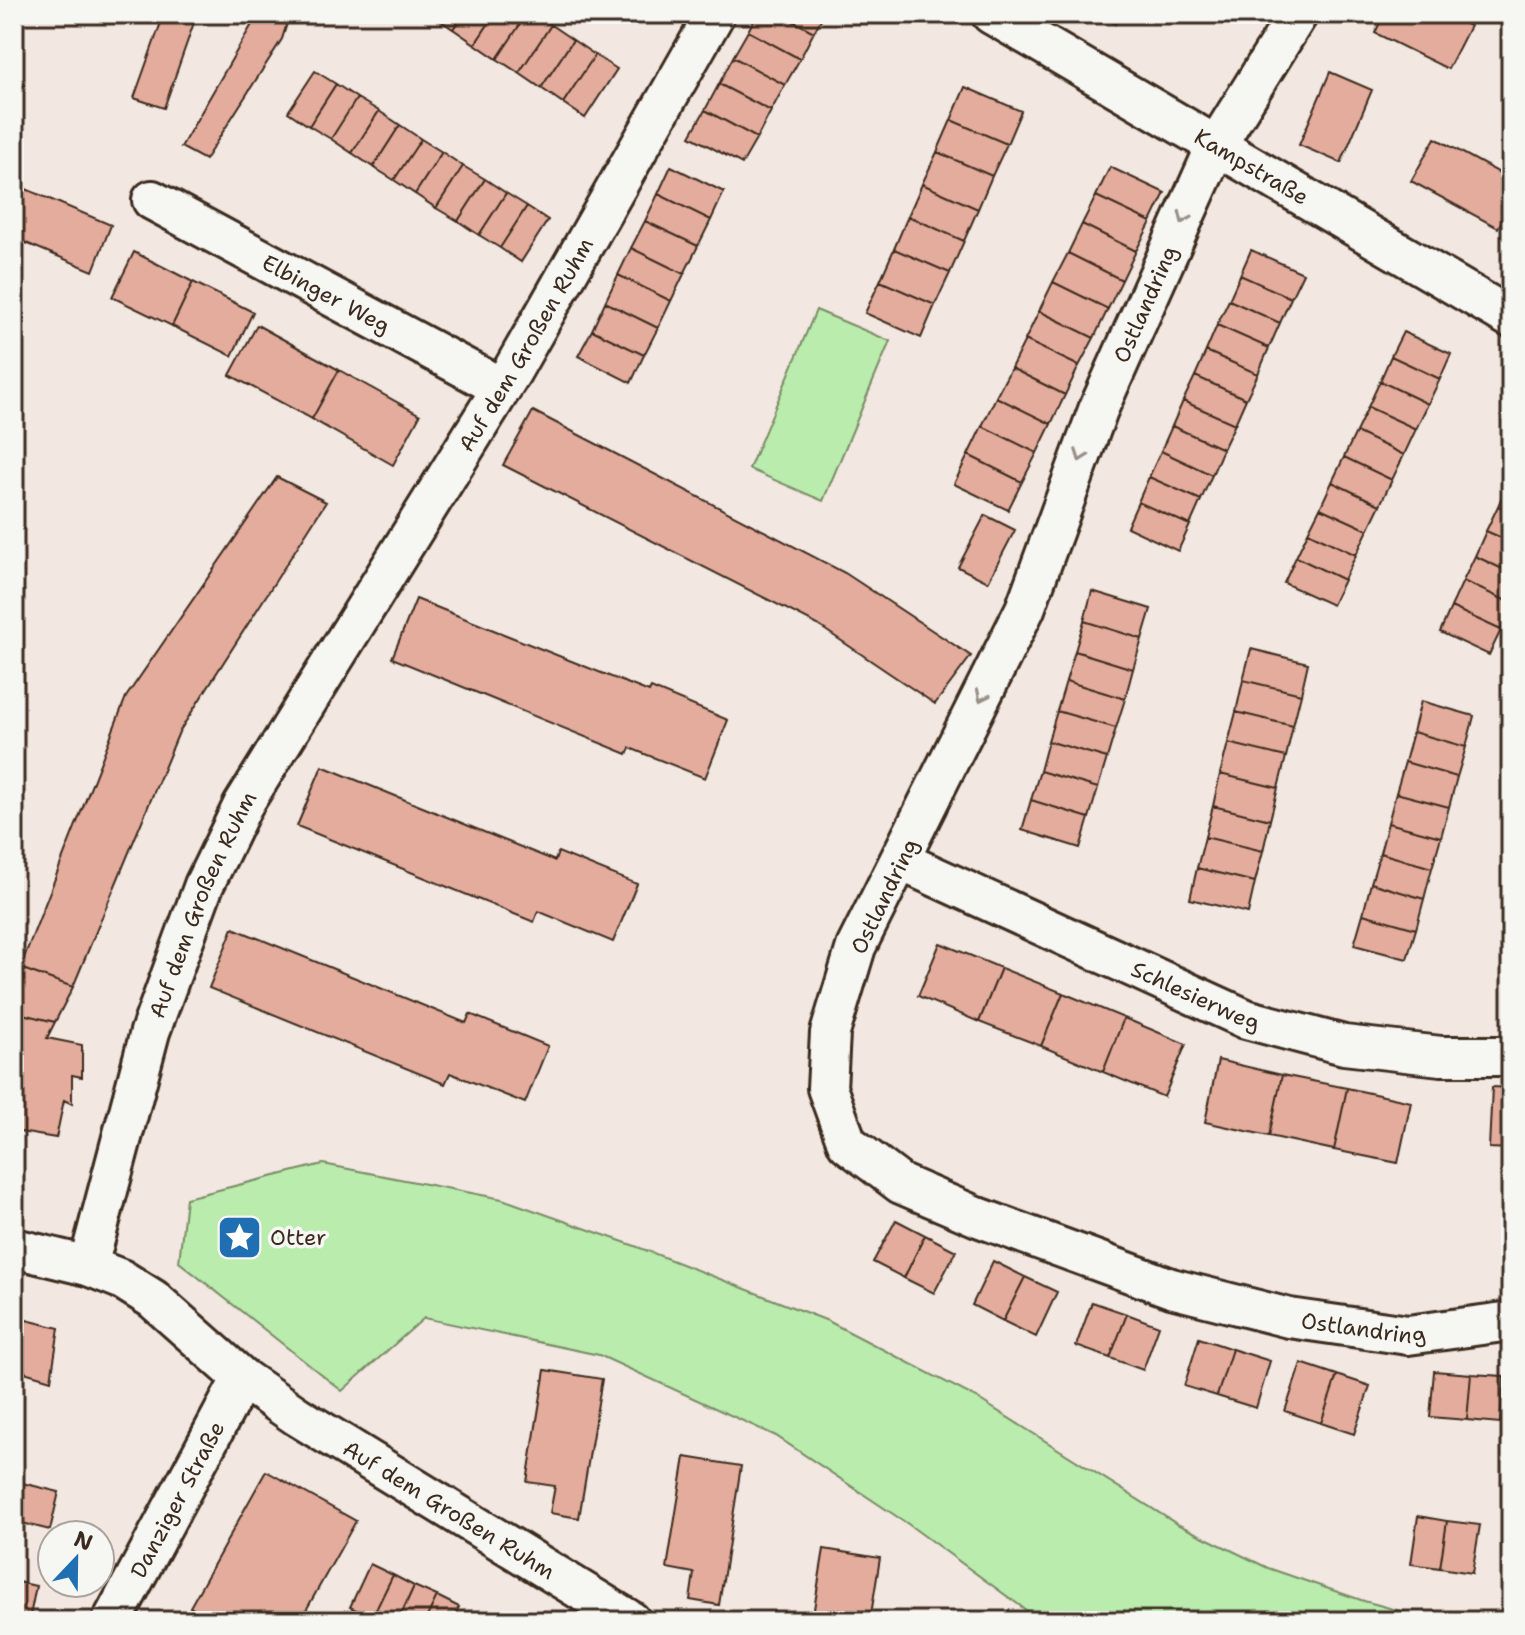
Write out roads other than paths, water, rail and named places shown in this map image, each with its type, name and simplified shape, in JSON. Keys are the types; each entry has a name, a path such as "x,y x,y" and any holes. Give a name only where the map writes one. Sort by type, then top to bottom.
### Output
{"street":[{"name":"Auf dem Großen Ruhm","path":"631,1621 297,1416 242,1378 153,1299 121,1279 88,1266 150,1032 204,885 243,805 502,388 715,14"},
{"name":"Kampstraße","path":"991,14 1040,26 1216,146 1511,318"},
{"name":"Ostlandring","path":"1298,14 1216,146 1098,410 1025,609 856,947 830,1033 827,1088 847,1143 901,1184 978,1217 1171,1288 1289,1318 1408,1335 1511,1321"},
{"name":"Elbinger Weg","path":"152,200 502,388"},
{"name":"Schlesierweg","path":"901,861 1246,1019 1344,1045 1441,1056 1511,1056"},
{"path":"14,1248 88,1266"},
{"name":"Danziger Straße","path":"112,1621 242,1378"}],"place":[{"name":"Otter","path":"239,1237"}]}
